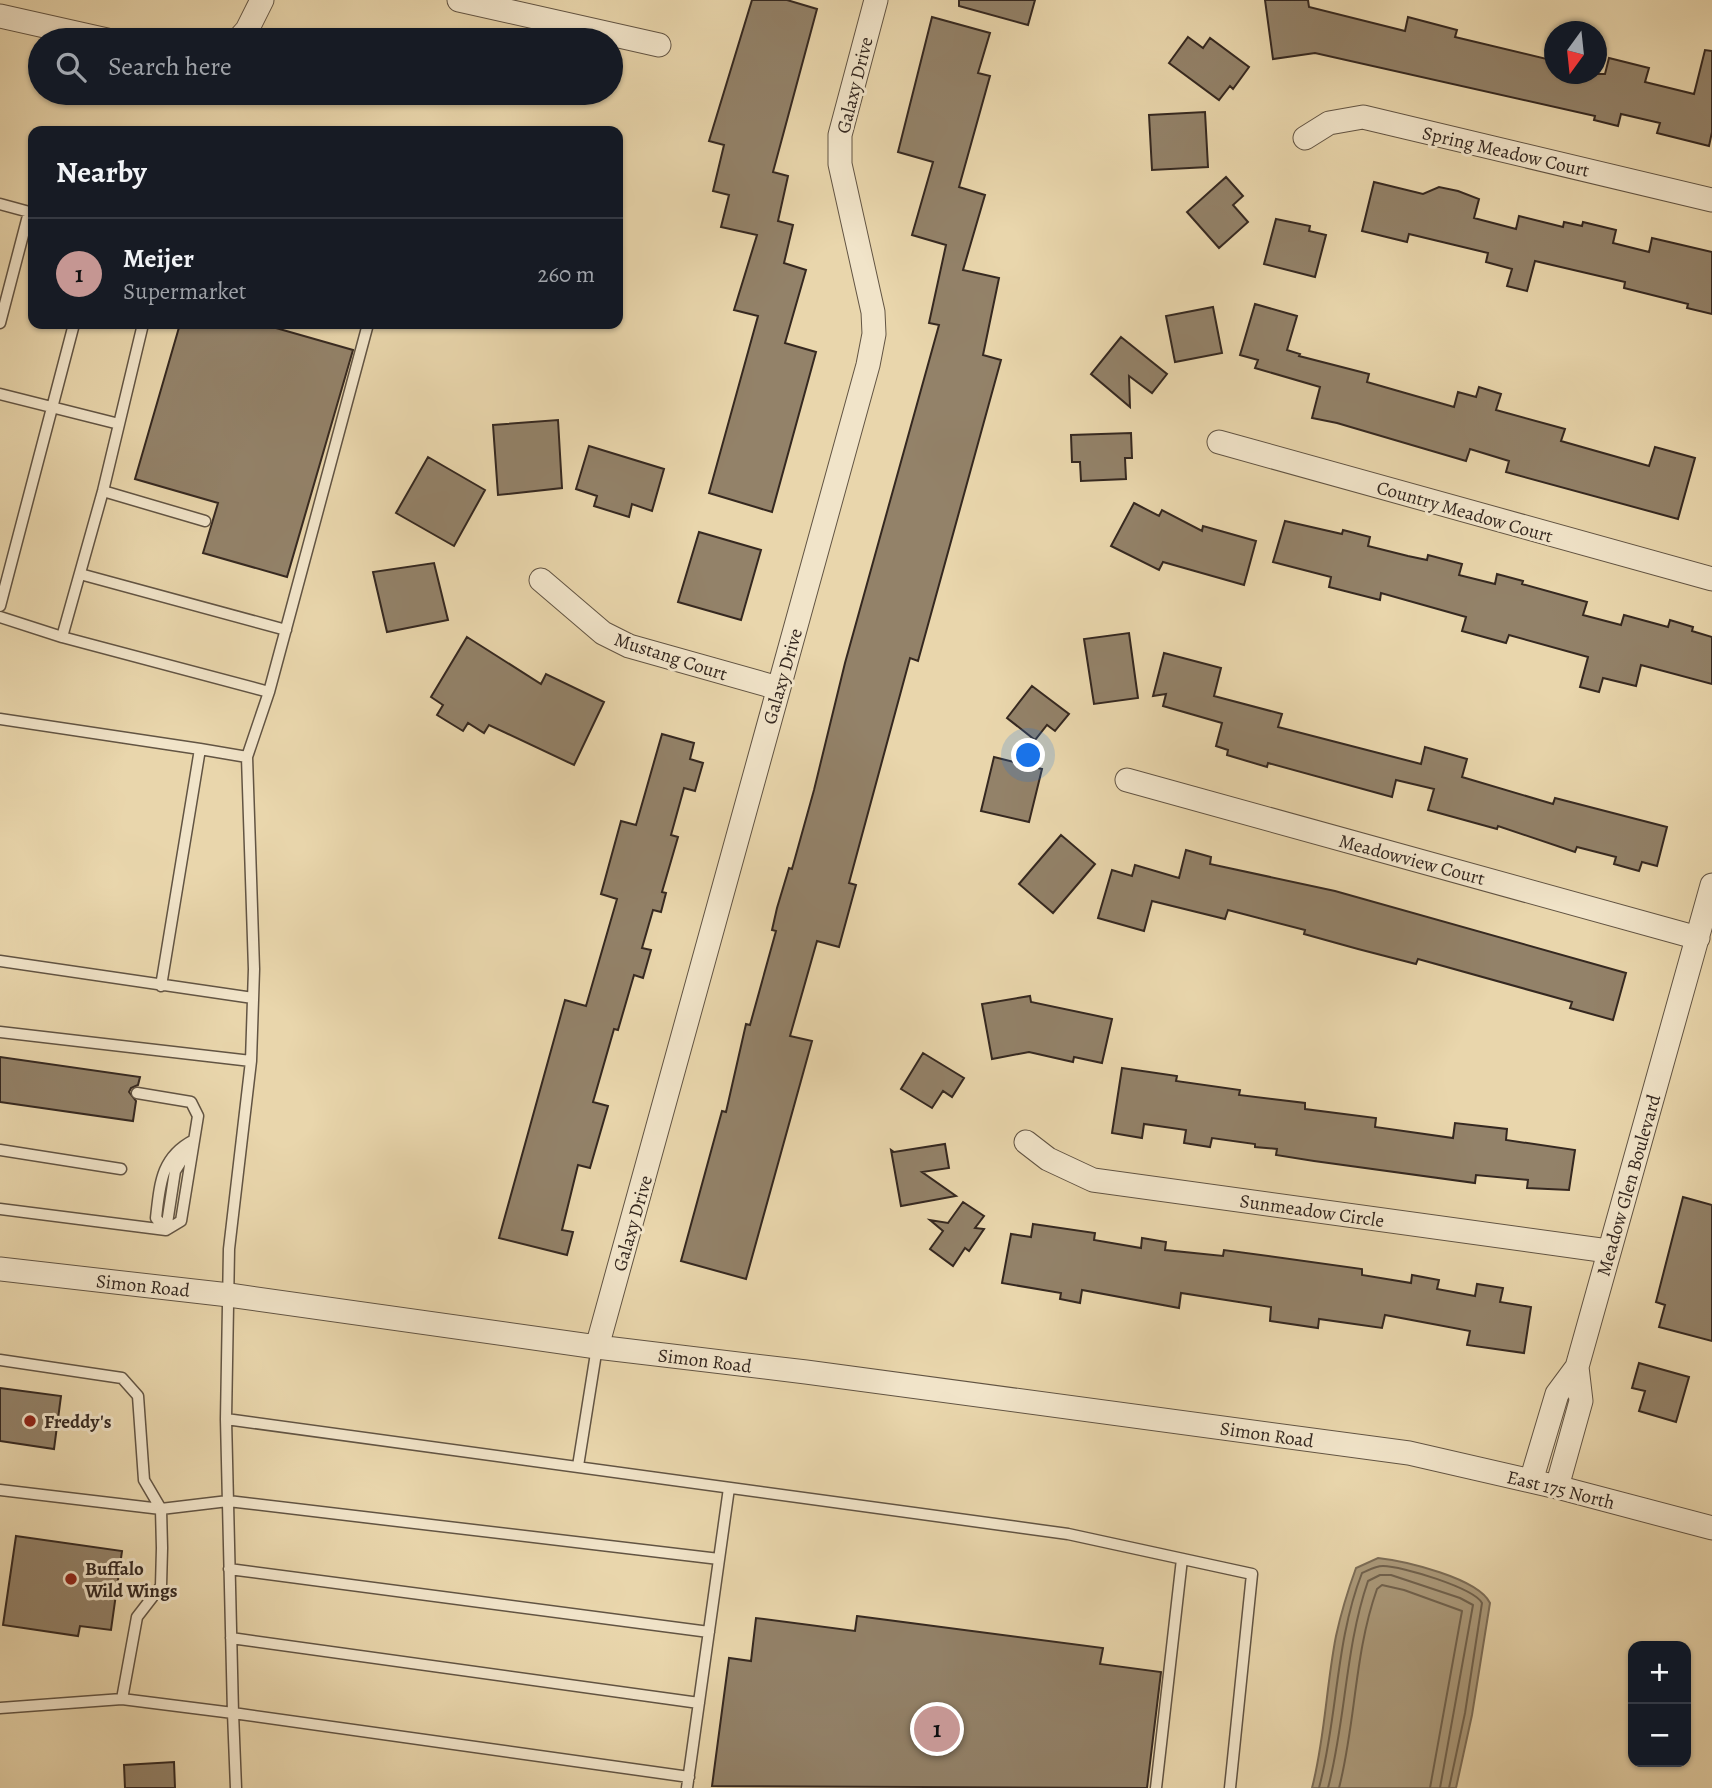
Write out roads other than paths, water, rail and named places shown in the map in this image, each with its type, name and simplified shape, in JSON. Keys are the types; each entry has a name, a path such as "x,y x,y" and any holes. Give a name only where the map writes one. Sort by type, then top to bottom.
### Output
{"street":[{"path":"248,28 261,0"},
{"path":"458,0 583,28"},
{"name":"Galaxy Drive","path":"597,1348 874,334 873,312 840,164 840,135 876,0"},
{"path":"0,16 54,28"},
{"path":"623,37 659,45"},
{"name":"Spring Meadow Court","path":"1304,138 1329,122 1363,117 1712,200"},
{"name":"Country Meadow Court","path":"1219,442 1712,579"},
{"name":"Mustang Court","path":"541,580 603,633 629,646 778,688"},
{"name":"Meadowview Court","path":"1127,780 1698,938"},
{"name":"Meadow Glen Boulevard","path":"1557,1487 1580,1401 1577,1367 1712,885"},
{"name":"Sunmeadow Circle","path":"1026,1142 1048,1158 1093,1180 1608,1251"},
{"name":"Simon Road","path":"0,1269 229,1295 597,1348 806,1372 1409,1453"},
{"path":"1531,1481 1557,1394 1577,1367"},
{"name":"East 175 North","path":"1409,1453 1557,1487 1712,1528"}],"lane":[{"path":"0,204 28,212"},
{"path":"0,323 28,224"},
{"path":"0,606 73,329"},
{"path":"62,637 103,491 142,329"},
{"path":"236,1788 226,1419 229,1249 251,1061 253,998 247,757 269,692 367,329"},
{"path":"0,394 119,424"},
{"path":"103,491 205,521"},
{"path":"80,574 286,630"},
{"path":"0,617 62,637 269,692"},
{"path":"0,719 247,757"},
{"path":"161,986 200,749"},
{"path":"0,961 253,998"},
{"path":"0,1032 251,1061"},
{"path":"0,1209 166,1230 181,1220 198,1115 191,1102 137,1093"},
{"path":"166,1230 156,1217 161,1178 177,1149 194,1140"},
{"path":"0,1150 121,1169"},
{"path":"578,1466 597,1348"},
{"path":"0,1360 122,1378 138,1396 144,1480 160,1509 161,1586 137,1617 122,1699"},
{"path":"226,1419 1068,1534 1252,1574 1230,1788"},
{"path":"0,1708 122,1699 233,1713 688,1783 729,1488"},
{"path":"0,1490 160,1509 228,1500 719,1559"},
{"path":"1156,1788 1182,1559"},
{"path":"229,1569 709,1632"},
{"path":"231,1638 699,1703"}],"water":[{"path":"1378,1558 1440,1572 1471,1586 1490,1603 1472,1715 1456,1788 1312,1788 1342,1610 1356,1568"}],"place":[{"name":"Freddy's","path":"30,1421"},
{"name":"Buffalo Wild Wings","path":"71,1579"},
{"name":"Meijer","path":"937,1729"}]}
